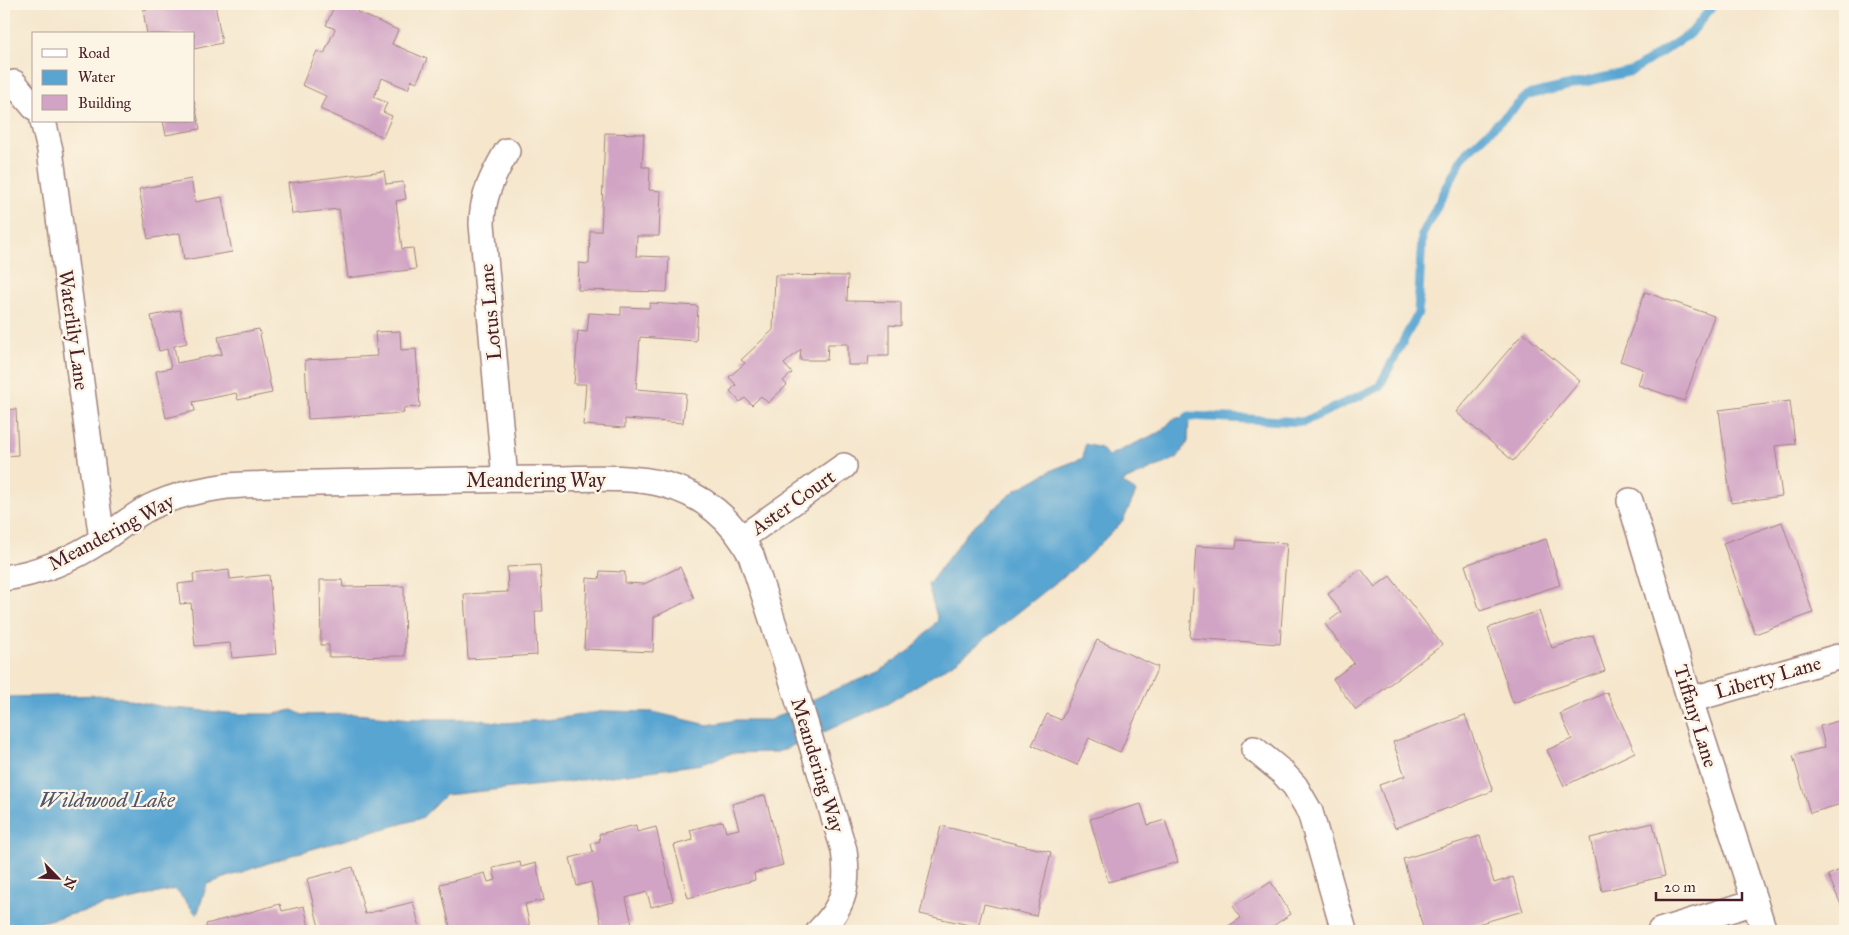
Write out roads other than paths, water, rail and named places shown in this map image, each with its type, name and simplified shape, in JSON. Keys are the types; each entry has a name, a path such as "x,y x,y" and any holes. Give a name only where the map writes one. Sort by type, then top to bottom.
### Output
{"street":[{"path":"14,83 32,105"},
{"name":"Waterlily Lane","path":"43,122 50,150 102,540"},
{"name":"Lotus Lane","path":"505,479 482,218 487,190 507,151"},
{"name":"Aster Court","path":"742,538 844,466"},
{"name":"Meandering Way","path":"4,578 40,570 62,562 102,540 132,517 175,497 201,490 254,485 505,479 628,480 666,485 708,504 726,519 742,538 758,573 844,850 847,868 846,886 842,899 833,915 819,931"},
{"name":"Tiffany Lane","path":"1630,501 1690,700 1764,931"},
{"name":"Liberty Lane","path":"1690,700 1845,655"},
{"path":"1254,749 1295,786 1310,812 1344,931"},
{"path":"1660,931 1755,902"}],"water":[{"name":"Wildwood Lake","path":"1189,416 1188,442 1177,458 1122,482 1136,492 1123,521 1083,561 958,660 887,704 778,752 732,753 702,764 552,784 445,795 422,818 298,853 207,884 197,915 175,889 4,931 4,697 107,695 163,707 239,714 274,714 292,710 303,715 354,714 413,719 474,719 504,723 555,719 605,711 653,712 708,725 736,720 770,720 829,692 878,672 914,647 938,620 928,585 970,529 1016,490 1052,470 1083,458 1085,444 1101,448 1108,456 1162,431 1173,419"}],"waterway":[{"path":"1182,424 1189,416 1303,422 1379,387 1418,313 1422,235 1463,156 1528,95 1632,71 1691,33 1714,4"}]}
